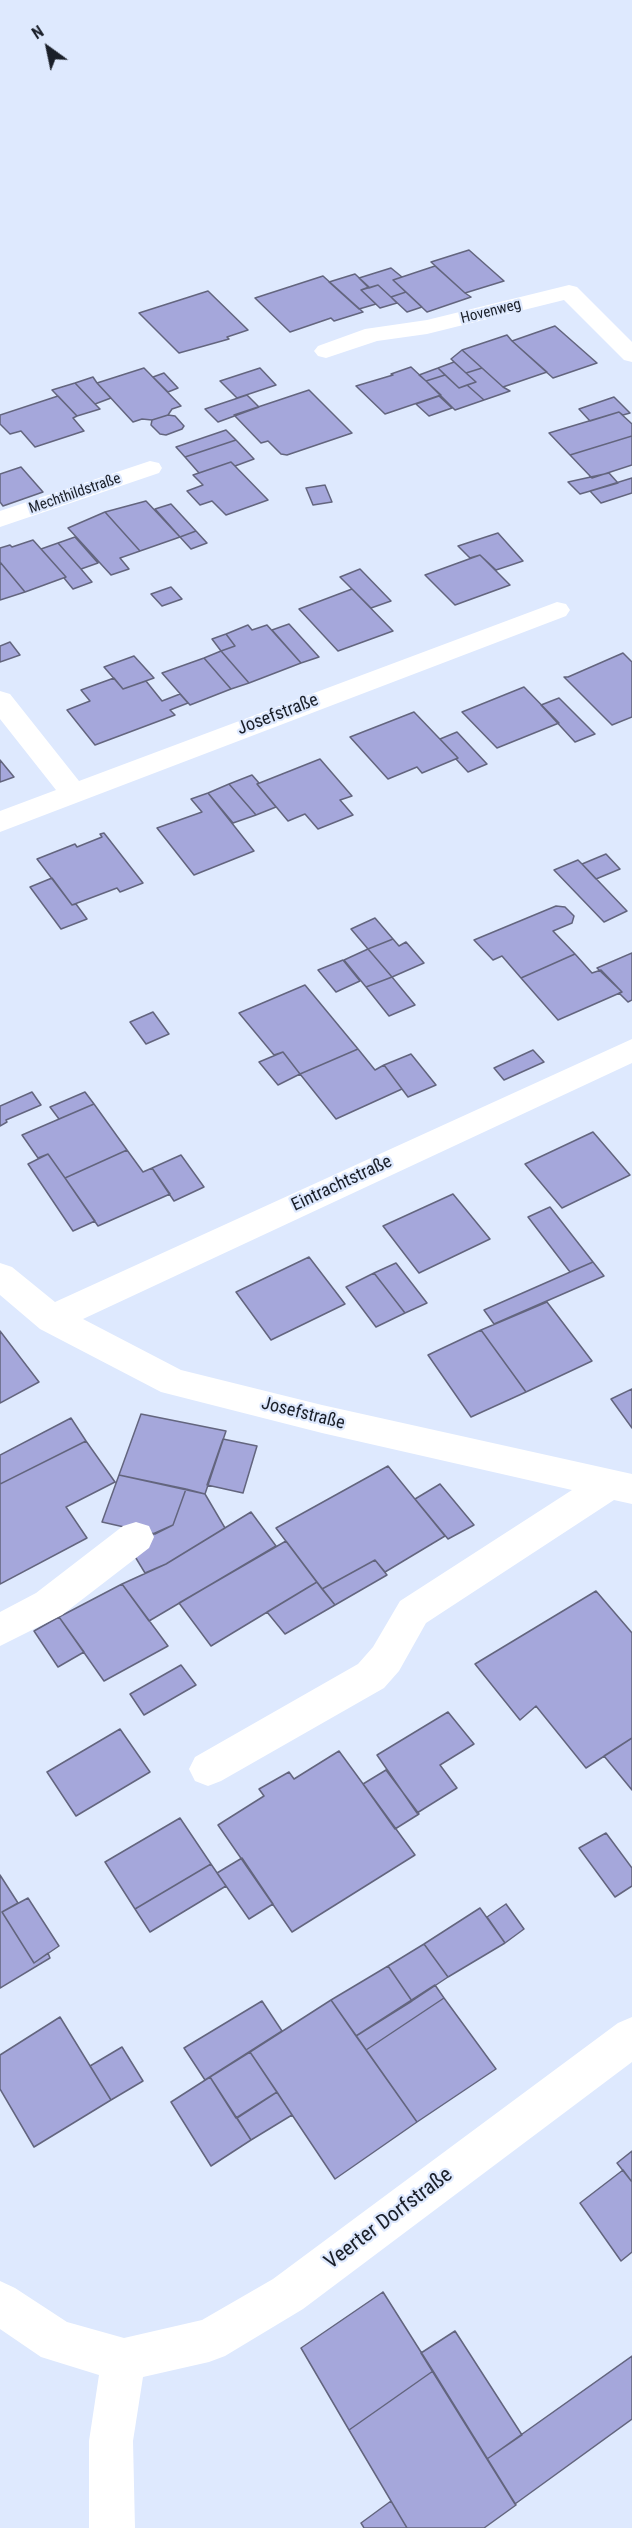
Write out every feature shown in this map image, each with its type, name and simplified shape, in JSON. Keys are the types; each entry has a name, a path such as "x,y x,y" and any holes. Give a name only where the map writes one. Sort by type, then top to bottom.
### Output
{"street":[{"name":"Hovenweg","path":"326,351 373,334 428,327 569,292 632,355"},
{"name":"Mechthildstraße","path":"0,519 150,468"},
{"name":"Josefstraße","path":"0,822 557,610"},
{"path":"0,700 73,793"},
{"name":"Eintrachtstraße","path":"52,1319 632,1050"},
{"name":"Josefstraße","path":"0,1276 52,1319 173,1382 322,1419 621,1486"},
{"path":"208,1769 370,1676 386,1659 413,1612 621,1486"},
{"path":"0,1630 49,1604 136,1537"},
{"name":"Veerter Dorfstraße","path":"124,2360 209,2340 288,2294 632,2037"},
{"path":"0,2303 57,2341 124,2360 111,2441 112,2528"}],"building":[{"path":"469,250 504,281 465,293 431,262"},
{"path":"435,266 471,297 427,312 393,280"},
{"path":"391,268 402,277 393,280 406,292 391,297 378,285 369,288 359,278"},
{"path":"355,274 369,287 361,290 376,304 359,309 329,282"},
{"path":"323,276 363,312 334,321 331,318 290,332 255,298"},
{"path":"378,285 397,303 380,308 361,290"},
{"path":"208,291 248,330 227,337 229,339 179,353 139,313"},
{"path":"406,292 422,307 407,312 391,297"},
{"path":"555,326 597,363 553,378 512,341"},
{"path":"507,335 547,372 503,387 462,350"},
{"path":"462,350 482,368 466,373 451,359"},
{"path":"454,362 476,382 459,388 438,368"},
{"path":"411,367 441,395 385,414 356,386 393,375 391,374"},
{"path":"144,368 181,406 172,409 168,415 133,422 97,383"},
{"path":"260,368 276,385 237,398 220,381"},
{"path":"438,368 445,375 426,381 419,375"},
{"path":"482,368 510,391 484,400 467,385 476,382 466,373"},
{"path":"164,373 178,388 168,392 153,377"},
{"path":"445,375 459,388 467,385 484,400 455,410 426,381"},
{"path":"93,377 111,398 95,404 75,383"},
{"path":"75,383 100,409 77,416 52,390"},
{"path":"309,390 352,433 287,455 281,454 268,441 261,443 234,415"},
{"path":"247,395 259,407 218,422 205,409"},
{"path":"58,396 77,416 73,418 84,431 35,447 21,431 10,434 0,424 0,415"},
{"path":"439,396 452,408 429,416 416,404"},
{"path":"614,397 630,413 623,415 619,412 590,421 579,409"},
{"path":"619,412 632,424 632,436 570,455 549,433"},
{"path":"168,415 175,416 184,426 166,435 160,434 151,425 152,420"},
{"path":"226,430 236,440 185,457 176,447"},
{"path":"632,436 632,465 592,478 570,455"},
{"path":"236,440 254,459 235,466 231,462 199,473 185,457"},
{"path":"231,462 268,500 226,515 212,501 200,505 187,491 203,485 193,475"},
{"path":"21,467 43,492 3,506 0,502 0,474"},
{"path":"609,473 618,483 580,494 568,482"},
{"path":"632,478 632,493 601,503 590,491"},
{"path":"325,485 332,502 313,505 306,488"},
{"path":"146,501 180,537 140,551 105,512"},
{"path":"171,504 196,531 180,537 155,509"},
{"path":"105,512 140,551 120,558 129,569 111,575 68,528"},
{"path":"196,531 207,543 191,549 180,537"},
{"path":"498,533 523,561 496,570 480,555 470,558 458,546"},
{"path":"75,537 98,563 81,569 58,543"},
{"path":"33,540 66,577 25,592 0,562 0,548 10,545 12,547"},
{"path":"58,543 92,582 73,589 64,578 66,577 41,549"},
{"path":"480,555 510,585 455,605 425,575"},
{"path":"0,562 25,592 0,600"},
{"path":"360,569 391,601 371,608 340,577"},
{"path":"171,587 182,599 162,606 151,594"},
{"path":"352,589 393,631 338,651 299,609"},
{"path":"289,624 319,657 301,663 272,630"},
{"path":"248,625 252,630 267,625 301,663 249,683 221,651 235,646 226,634"},
{"path":"226,634 235,646 221,651 212,639"},
{"path":"10,642 20,655 0,662 0,646"},
{"path":"221,651 249,683 231,689 204,658"},
{"path":"623,653 632,662 632,717 612,725 564,677"},
{"path":"134,656 154,678 123,689 104,667"},
{"path":"204,658 231,689 190,705 162,673"},
{"path":"114,678 123,689 146,681 162,701 180,694 188,703 170,710 175,715 95,745 67,710 90,701 81,690"},
{"path":"524,687 559,723 497,748 462,712"},
{"path":"559,698 595,734 575,742 541,705"},
{"path":"414,712 458,758 422,773 417,767 388,779 350,737"},
{"path":"457,732 487,764 468,772 440,739"},
{"path":"320,759 352,796 340,800 353,815 318,829 305,814 288,821 257,784"},
{"path":"0,760 14,777 0,782"},
{"path":"252,775 276,807 256,815 229,784"},
{"path":"229,784 256,815 233,823 208,793"},
{"path":"208,793 254,851 194,875 157,828 202,812 191,799"},
{"path":"104,833 143,883 120,892 117,888 72,905 37,859 75,844 77,847 102,837 100,834"},
{"path":"606,854 620,869 596,879 582,864"},
{"path":"578,860 627,911 604,922 554,870"},
{"path":"52,878 72,905 76,904 87,919 61,929 30,887"},
{"path":"556,906 565,907 574,916 572,923 553,931 575,954 521,978 502,956 493,960 474,940"},
{"path":"375,918 393,939 368,949 351,929"},
{"path":"393,939 399,946 406,942 424,963 392,977 368,949"},
{"path":"368,949 392,977 366,987 344,960"},
{"path":"632,953 632,1000 628,1002 619,993 622,992 597,968"},
{"path":"575,954 592,973 601,970 622,992 558,1020 521,978"},
{"path":"343,960 360,981 336,992 318,970"},
{"path":"392,977 415,1005 389,1016 366,987"},
{"path":"305,985 358,1049 300,1074 283,1052 274,1055 239,1013"},
{"path":"153,1012 169,1034 146,1044 130,1022"},
{"path":"358,1049 375,1070 384,1065 402,1089 336,1119 300,1074"},
{"path":"533,1050 544,1062 504,1080 494,1068"},
{"path":"283,1052 300,1074 278,1085 259,1062"},
{"path":"411,1054 436,1085 408,1097 384,1065"},
{"path":"32,1092 41,1105 6,1120 7,1122 0,1126 0,1106"},
{"path":"85,1092 94,1104 59,1119 50,1107"},
{"path":"94,1104 127,1150 65,1178 48,1154 38,1158 22,1135"},
{"path":"593,1132 630,1175 562,1208 525,1164"},
{"path":"127,1150 143,1172 152,1168 170,1194 98,1226 65,1178"},
{"path":"48,1154 95,1221 73,1231 28,1164"},
{"path":"181,1155 204,1187 174,1201 152,1168"},
{"path":"453,1194 490,1239 419,1273 383,1226"},
{"path":"550,1207 593,1262 570,1272 528,1217"},
{"path":"309,1257 345,1304 271,1340 236,1292"},
{"path":"593,1262 604,1276 494,1324 484,1310"},
{"path":"396,1263 427,1303 405,1313 374,1273"},
{"path":"374,1273 405,1313 376,1327 346,1287"},
{"path":"547,1302 592,1361 526,1392 481,1330"},
{"path":"481,1330 526,1392 471,1417 428,1355"},
{"path":"0,1331 39,1382 0,1403"},
{"path":"632,1389 632,1428 611,1399"},
{"path":"141,1414 226,1431 205,1494 119,1475"},
{"path":"71,1418 86,1441 0,1484 0,1455"},
{"path":"223,1439 257,1446 243,1493 207,1485"},
{"path":"86,1441 115,1482 66,1507 87,1538 0,1584 0,1484"},
{"path":"388,1466 445,1536 385,1572 375,1560 322,1589 276,1528"},
{"path":"119,1475 186,1489 173,1525 155,1534 102,1522"},
{"path":"440,1484 474,1525 448,1539 415,1499"},
{"path":"186,1489 205,1494 225,1528 166,1564 145,1573 128,1545 173,1525"},
{"path":"251,1512 276,1546 149,1621 122,1584 166,1564"},
{"path":"286,1541 317,1582 211,1646 179,1603"},
{"path":"375,1560 387,1575 335,1605 322,1589"},
{"path":"317,1582 335,1605 285,1634 267,1612"},
{"path":"122,1584 168,1646 104,1681 59,1617"},
{"path":"596,1591 632,1633 632,1738 586,1768 536,1706 520,1720 475,1664"},
{"path":"59,1617 84,1652 58,1667 34,1631"},
{"path":"181,1665 196,1685 144,1715 130,1694"},
{"path":"448,1712 474,1744 440,1765 457,1788 417,1813 377,1755"},
{"path":"120,1729 150,1772 76,1816 47,1772"},
{"path":"632,1738 632,1790 604,1756"},
{"path":"339,1751 415,1855 292,1932 218,1825 264,1796 259,1789 289,1772 294,1779"},
{"path":"386,1770 419,1814 395,1829 363,1784"},
{"path":"180,1818 211,1864 135,1909 105,1862"},
{"path":"606,1833 632,1868 632,1886 615,1897 579,1848"},
{"path":"242,1858 273,1904 249,1919 217,1873"},
{"path":"211,1864 226,1886 150,1932 135,1909"},
{"path":"0,1875 18,1903 2,1912 34,1963 48,1953 50,1958 0,1988"},
{"path":"28,1898 59,1946 34,1963 2,1912"},
{"path":"506,1904 524,1929 505,1943 487,1917"},
{"path":"480,1908 505,1943 448,1977 424,1944"},
{"path":"424,1944 448,1977 412,2001 388,1966"},
{"path":"388,1966 412,2001 356,2036 331,2000"},
{"path":"435,1985 444,1998 366,2050 356,2036"},
{"path":"444,1998 496,2069 417,2122 366,2050"},
{"path":"331,2000 417,2122 335,2179 250,2052"},
{"path":"262,2001 282,2031 205,2080 184,2048"},
{"path":"60,2017 111,2100 34,2147 0,2089 0,2055"},
{"path":"122,2047 143,2081 111,2100 90,2066"},
{"path":"250,2052 277,2092 236,2118 210,2077"},
{"path":"210,2077 251,2140 211,2166 171,2102"},
{"path":"277,2092 292,2115 251,2140 237,2118"},
{"path":"632,2151 632,2182 617,2163"},
{"path":"623,2170 632,2182 632,2252 621,2261 580,2203"},
{"path":"383,2292 433,2371 349,2430 301,2348"},
{"path":"455,2331 522,2435 487,2459 421,2353"},
{"path":"632,2356 632,2419 515,2504 487,2459"},
{"path":"433,2371 516,2505 484,2528 407,2528 349,2430"},
{"path":"391,2501 407,2528 364,2528 361,2523"}]}
